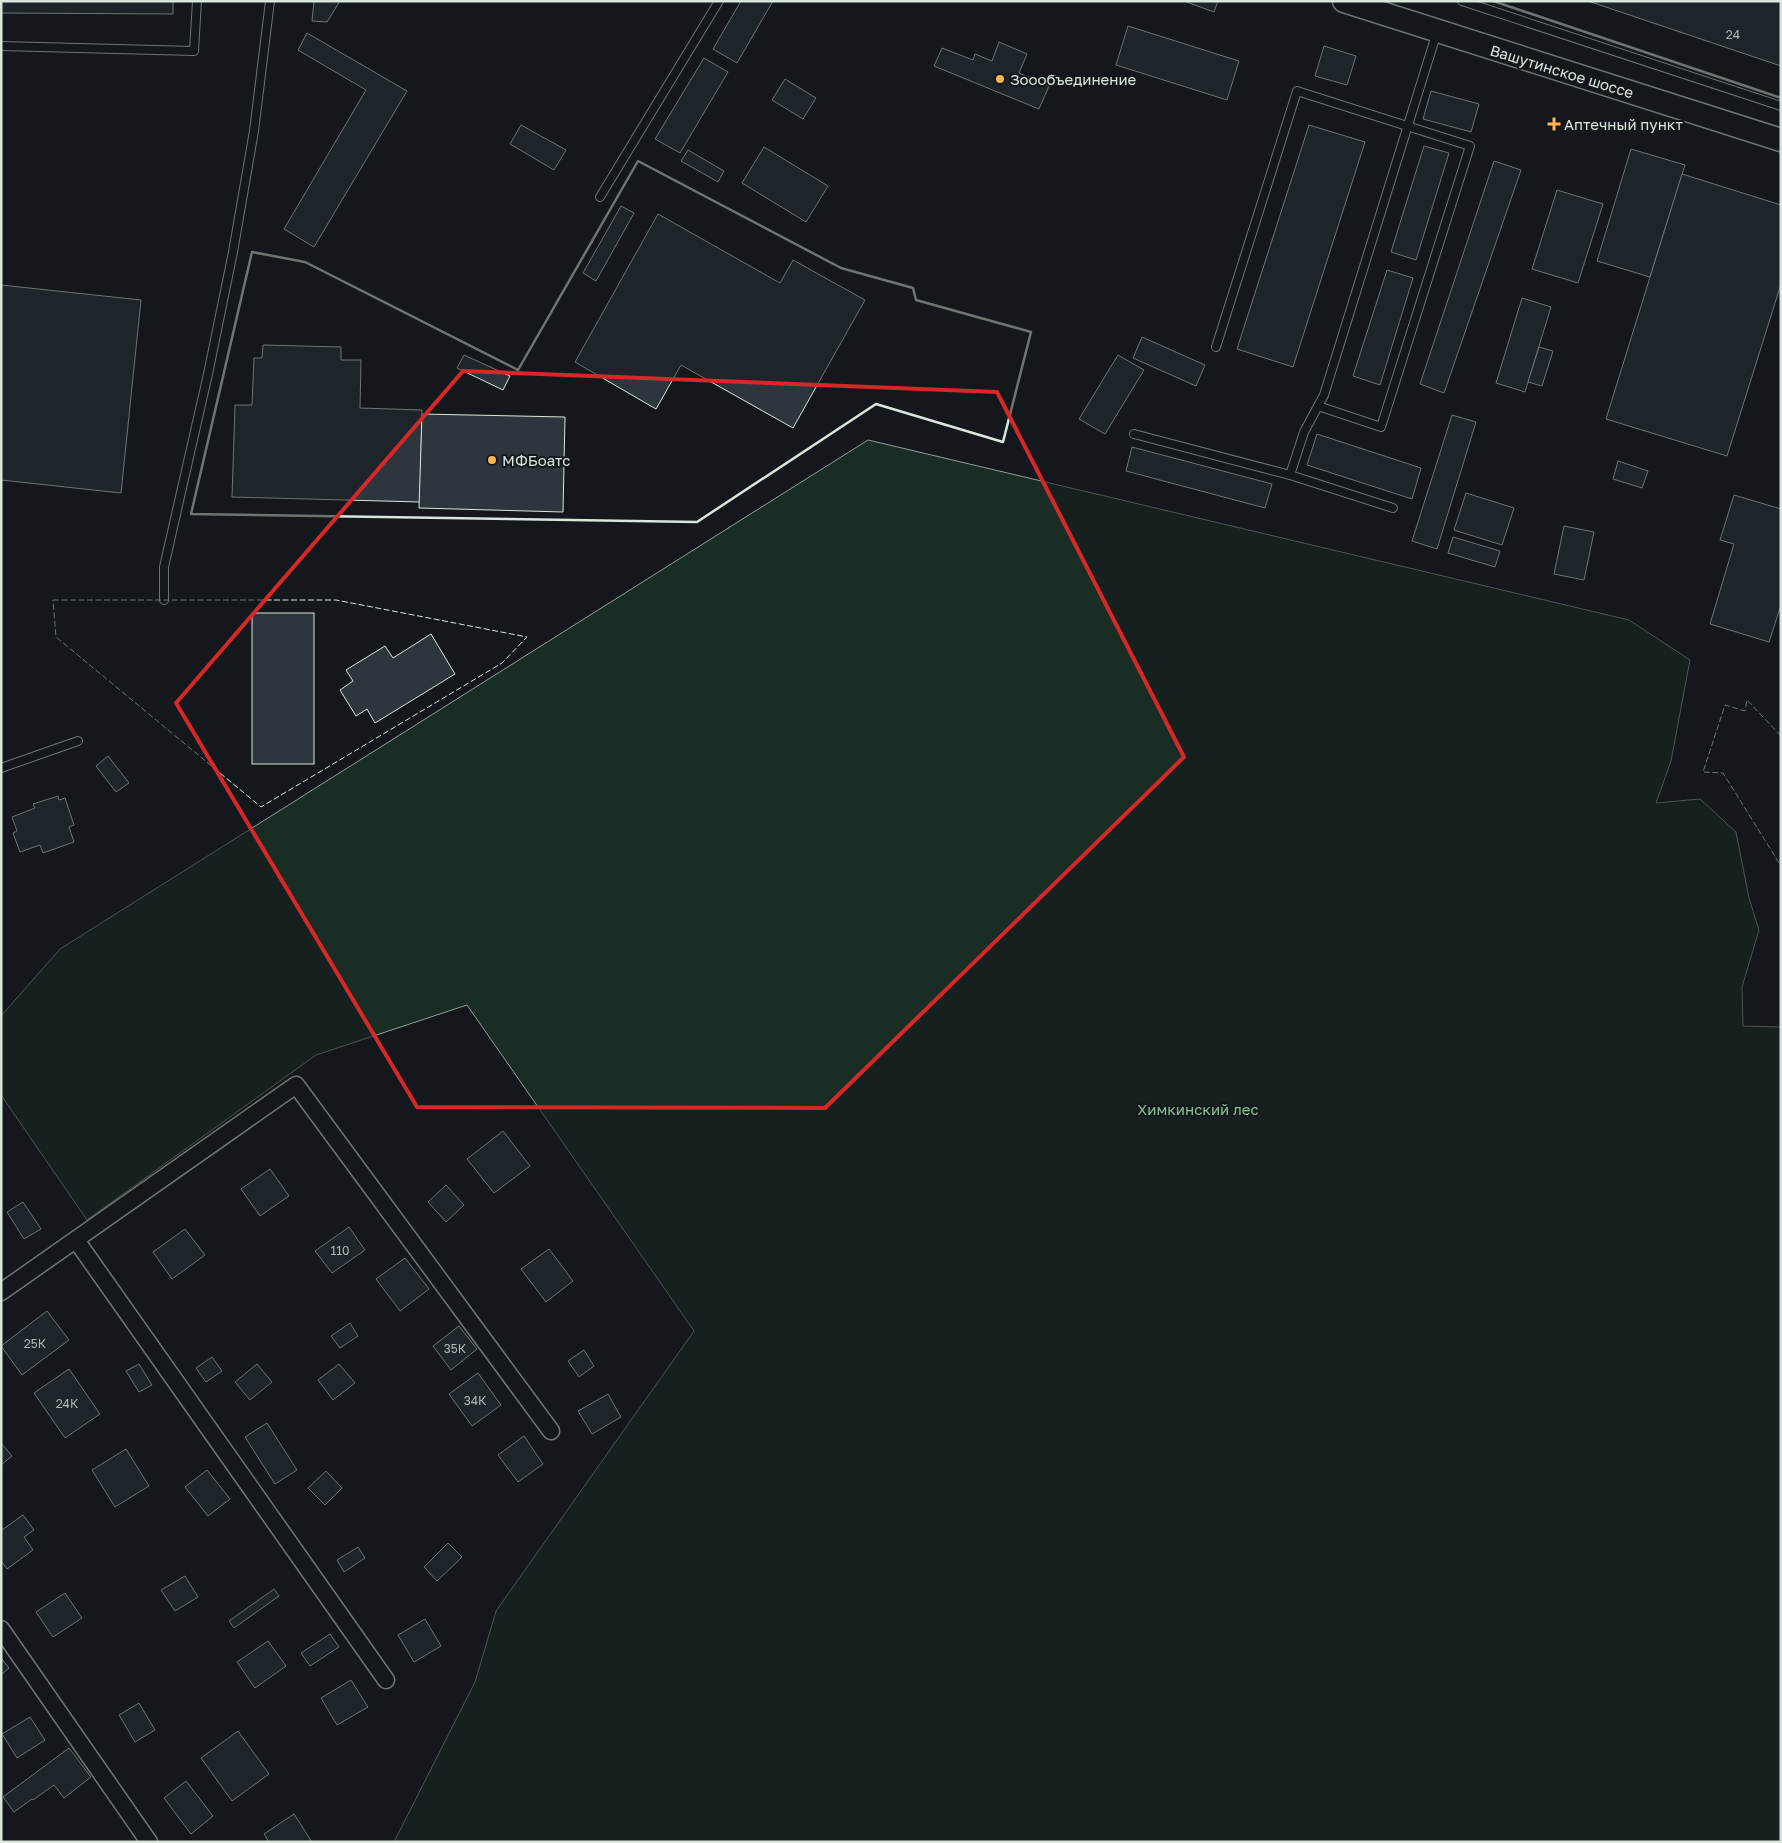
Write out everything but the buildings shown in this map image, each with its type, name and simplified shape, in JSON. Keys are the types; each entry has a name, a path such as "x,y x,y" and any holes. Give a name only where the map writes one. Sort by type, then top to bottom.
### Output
{"street":[{"name":"Вашутинское шоссе","path":"1344,1 1781,140"},
{"path":"1,1292 296,1085 551,1432"},
{"path":"76,1240 386,1680"},
{"path":"1,1628 149,1842"}],"lane":[{"path":"1,46 194,52 197,1"},
{"path":"164,600 164,567 208,374 233,252 254,131 270,1"},
{"path":"600,197 719,1"},
{"path":"1462,1 1781,106"},
{"path":"1290,475 1304,432 1324,395 1437,32"},
{"path":"1216,347 1297,91 1470,146 1381,427 1318,406"},
{"path":"1134,434 1290,475 1393,508"},
{"path":"1,768 78,741"}],"highlighted area":[{"path":"463,371 997,392 1184,757 825,1108 417,1107 176,703"}],"green space":[{"name":"Химкинский лес","path":"868,440 1629,620 1690,660 1671,761 1656,803 1700,799 1736,832 1749,898 1759,930 1742,987 1743,1026 1781,1027 1781,1842 394,1842 475,1682 496,1611 694,1331 467,1005 316,1055 87,1220 1,1095 1,1016 60,949"}],"fence":[{"path":"53,600 336,600 527,637 502,663 261,807 56,637 53,600"},
{"path":"1781,736 1747,700 1745,711 1725,705 1703,772 1723,773 1781,866"}],"wall":[{"path":"1493,1 1781,98"},
{"path":"638,161 841,268 913,288 916,300 1031,332 1003,442 876,404 697,522 191,514 252,252 305,262 518,370 638,161"}],"place":[{"name":"Зоообъединение","path":"1000,79"},
{"name":"Аптечный пункт","path":"1554,124"},
{"name":"МФБоатс","path":"492,460"}]}
